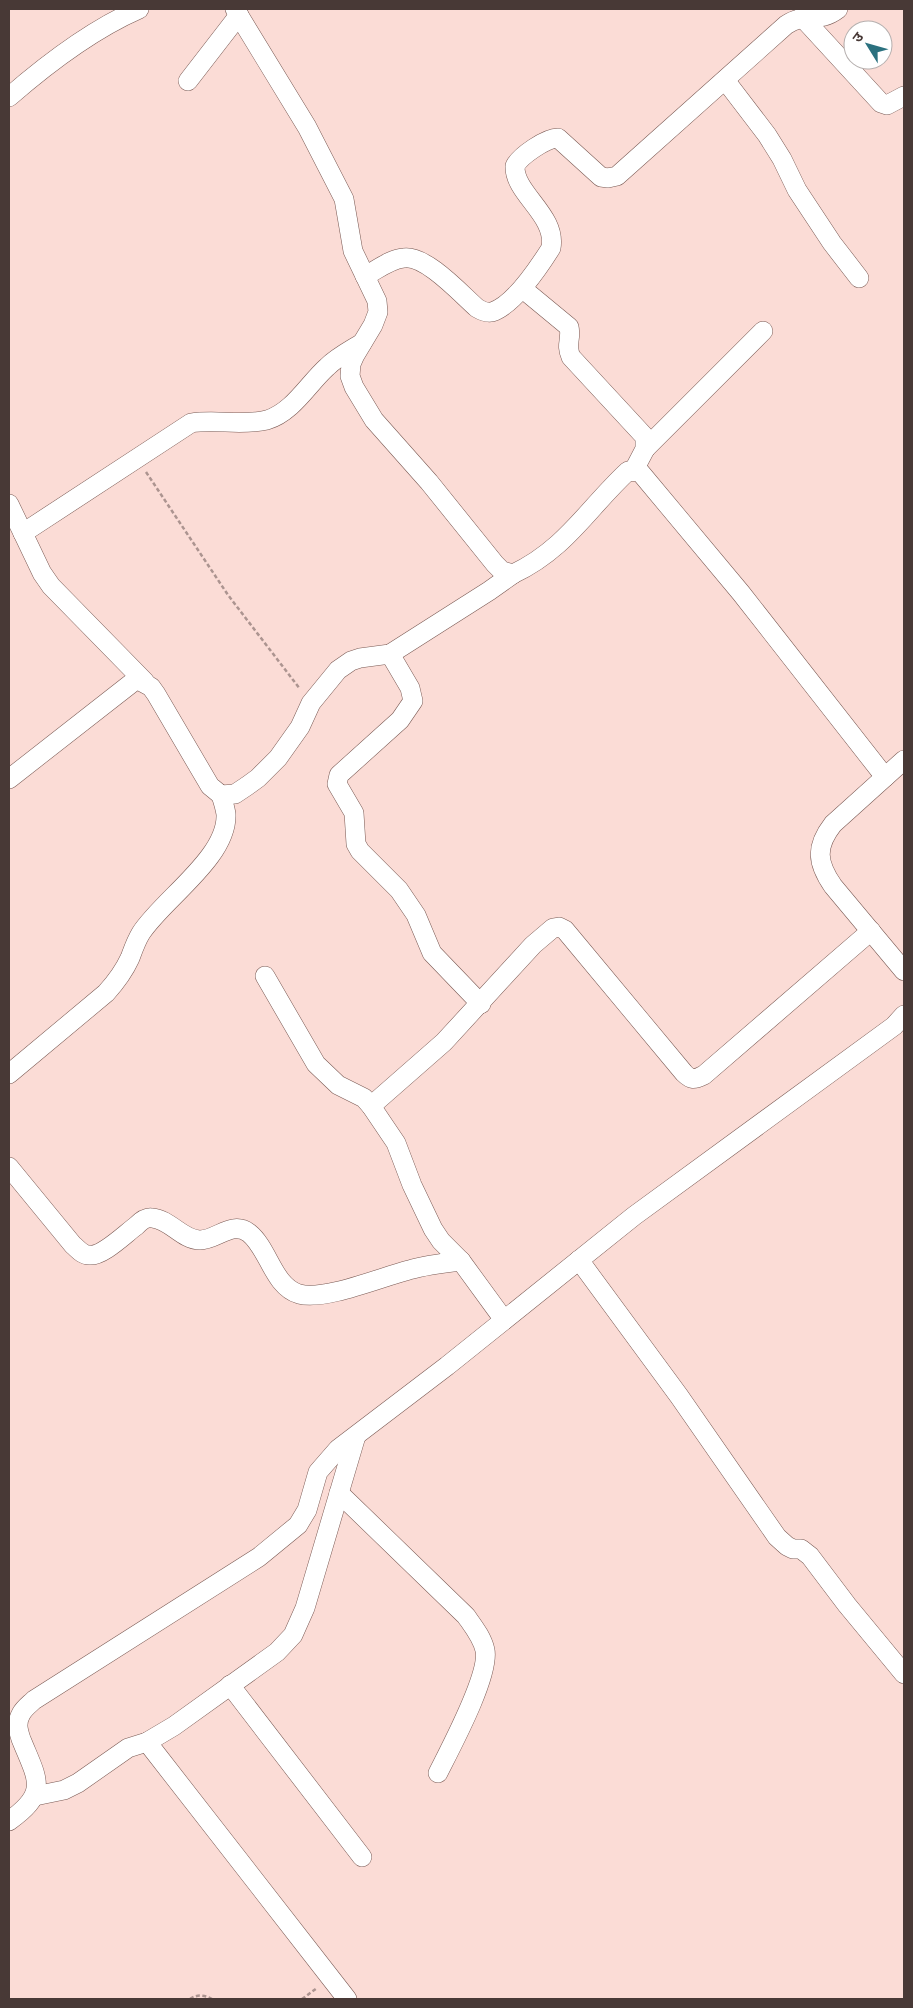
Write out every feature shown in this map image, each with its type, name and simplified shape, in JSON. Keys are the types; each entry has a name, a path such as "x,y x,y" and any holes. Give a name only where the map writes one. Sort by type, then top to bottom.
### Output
{"street":[{"path":"9,98 32,77 64,54 102,28 139,9"},
{"path":"365,276 396,259 413,258 442,276 477,308 484,312 492,312 523,289 550,248 552,241 547,224 517,178 515,166 518,161 545,142 558,138 564,141 601,176 608,178 617,176 786,26 802,17 823,18 838,9"},
{"path":"188,81 237,12 307,127 344,200 353,251 377,301 378,312 373,325 351,364 350,376 362,403 384,432 429,482 495,564 502,571 513,574"},
{"path":"802,17 881,103 887,105 904,96"},
{"path":"726,80 767,135 798,190 832,243 859,278"},
{"path":"523,289 569,328 568,345 571,357 645,437 645,449"},
{"path":"634,470 645,449 764,331"},
{"path":"22,534 191,423 202,421 265,420 277,416 288,408 328,366 362,343"},
{"path":"221,795 235,794 258,778 278,758 300,727 311,703 329,679 345,664 360,658 390,654 524,568 562,542 628,471 634,470 640,472 741,593 885,777"},
{"path":"9,504 22,534 42,573 51,586 156,694 210,786 221,795 226,813 220,838 214,850 190,879 160,909 140,934 124,971 116,982 106,993 9,1074"},
{"path":"390,654 410,688 413,702 400,720 339,775 337,784 354,813 356,844 360,851 399,890 416,915 432,953 481,1004"},
{"path":"9,779 133,682 138,680 145,682"},
{"path":"904,760 833,824 825,834 820,846 824,873 904,971"},
{"path":"371,1106 444,1042 481,1004 533,945 553,928 559,927 572,937 690,1079 704,1075 870,931"},
{"path":"265,976 316,1064 338,1085 364,1098 371,1106 396,1143 412,1185 433,1229 444,1245 461,1261 504,1320"},
{"path":"9,1821 26,1808 35,1796 38,1781 19,1734 17,1724 22,1712 34,1700 260,1557 280,1542 298,1525 307,1510 318,1472 338,1449 579,1260 766,1118 894,1026 904,1015"},
{"path":"9,1168 73,1245 88,1256 98,1255 142,1221 151,1218 160,1220 187,1236 199,1240 212,1237 232,1228 248,1232 264,1252 282,1282 299,1294 315,1295 331,1292 409,1270 461,1261"},
{"path":"579,1260 777,1537 786,1546 800,1549 810,1556 847,1605 904,1674"},
{"path":"35,1796 64,1790 78,1783 128,1748 147,1742 174,1726 277,1652 293,1635 305,1608 356,1436"},
{"path":"339,1493 466,1616 479,1635 485,1650 485,1668 480,1684 438,1773"},
{"path":"230,1685 362,1857"},
{"path":"147,1742 347,1999"}],"path":[{"path":"136,458 228,595 311,703"},
{"path":"190,1999 194,1996 212,1999"}]}
